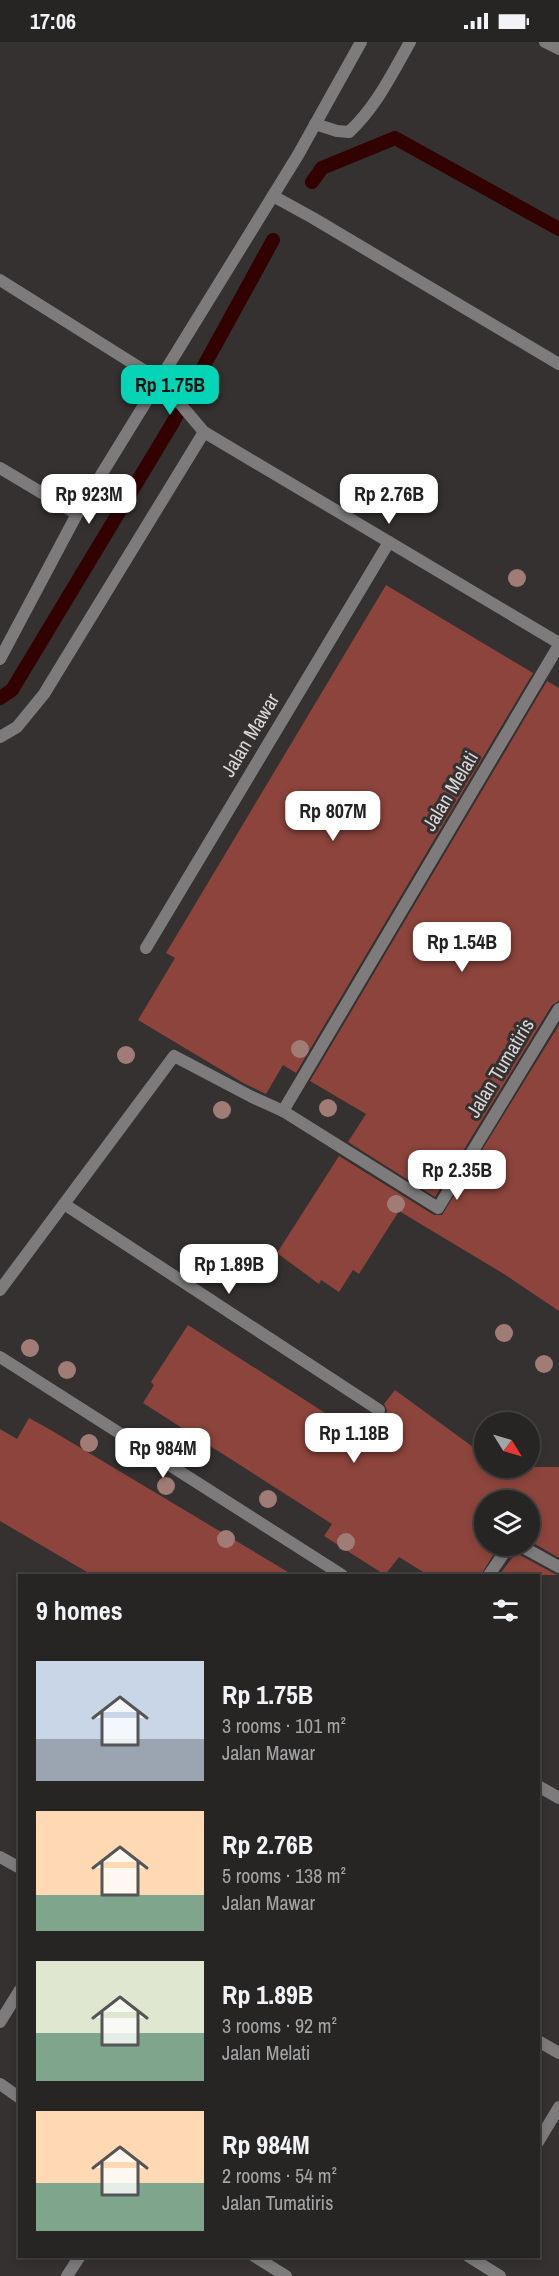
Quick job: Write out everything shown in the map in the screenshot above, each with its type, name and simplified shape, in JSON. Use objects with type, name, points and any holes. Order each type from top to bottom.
[{"type":"street","points":[[0,659],[77,514],[164,386],[361,42]]},
{"type":"street","points":[[315,124],[349,132],[377,100],[410,42]]},
{"type":"street","points":[[545,42],[559,49]]},
{"type":"street","points":[[273,196],[559,364]]},
{"type":"street","points":[[0,280],[164,386],[204,432],[559,644]]},
{"type":"street","points":[[0,737],[18,727],[40,701],[204,432]]},
{"type":"street","points":[[0,468],[77,514]]},
{"type":"street","name":"Jalan Mawar","points":[[146,948],[388,542]]},
{"type":"street","name":"Jalan Melati","points":[[283,1111],[559,644]]},
{"type":"street","name":"Jalan Tumatiris","points":[[283,1111],[438,1208],[559,1009]]},
{"type":"street","points":[[0,1290],[174,1056],[283,1111]]},
{"type":"street","points":[[64,1204],[379,1410]]},
{"type":"street","points":[[0,1357],[340,1574]]},
{"type":"street","points":[[490,1574],[502,1556]]},
{"type":"street","points":[[539,1556],[559,1567]]},
{"type":"street","points":[[540,1787],[559,1798]]},
{"type":"street","points":[[0,1857],[18,1867]]},
{"type":"street","points":[[0,2022],[18,1993]]},
{"type":"street","points":[[540,2042],[559,2053]]},
{"type":"street","points":[[0,2084],[18,2097]]},
{"type":"street","points":[[540,2139],[559,2107]]},
{"type":"street","points":[[67,2276],[79,2258]]},
{"type":"street","points":[[257,2258],[286,2276]]},
{"type":"street","points":[[473,2258],[500,2276]]},
{"type":"building","points":[[386,585],[533,673],[296,1073],[283,1065],[266,1094],[245,1084],[138,1020],[175,958],[166,953]]},
{"type":"building","points":[[547,681],[559,688],[559,1001],[552,1005],[435,1197],[348,1142],[366,1114],[310,1081]]},
{"type":"building","points":[[559,1025],[559,1311],[504,1274],[399,1211],[359,1274],[353,1270],[339,1292],[321,1280],[319,1284],[277,1253],[339,1156],[434,1215],[442,1215]]},
{"type":"building","points":[[188,1325],[361,1436],[375,1417],[386,1415],[387,1410],[384,1404],[395,1390],[474,1448],[474,1478],[540,1478],[540,1467],[559,1467],[559,1558],[540,1547],[540,1490],[474,1490],[474,1556],[492,1556],[482,1574],[426,1574],[399,1557],[383,1574],[324,1536],[332,1524],[143,1403],[154,1385],[151,1382]]},
{"type":"building","points":[[29,1418],[291,1574],[90,1574],[0,1521],[0,1429],[17,1439]]},
{"type":"building","points":[[514,1556],[522,1556],[558,1575],[500,1574]]},
{"type":"waterway","points":[[312,182],[322,168],[395,138],[559,229]]},
{"type":"waterway","points":[[0,698],[12,690],[172,424],[273,240]]}]
